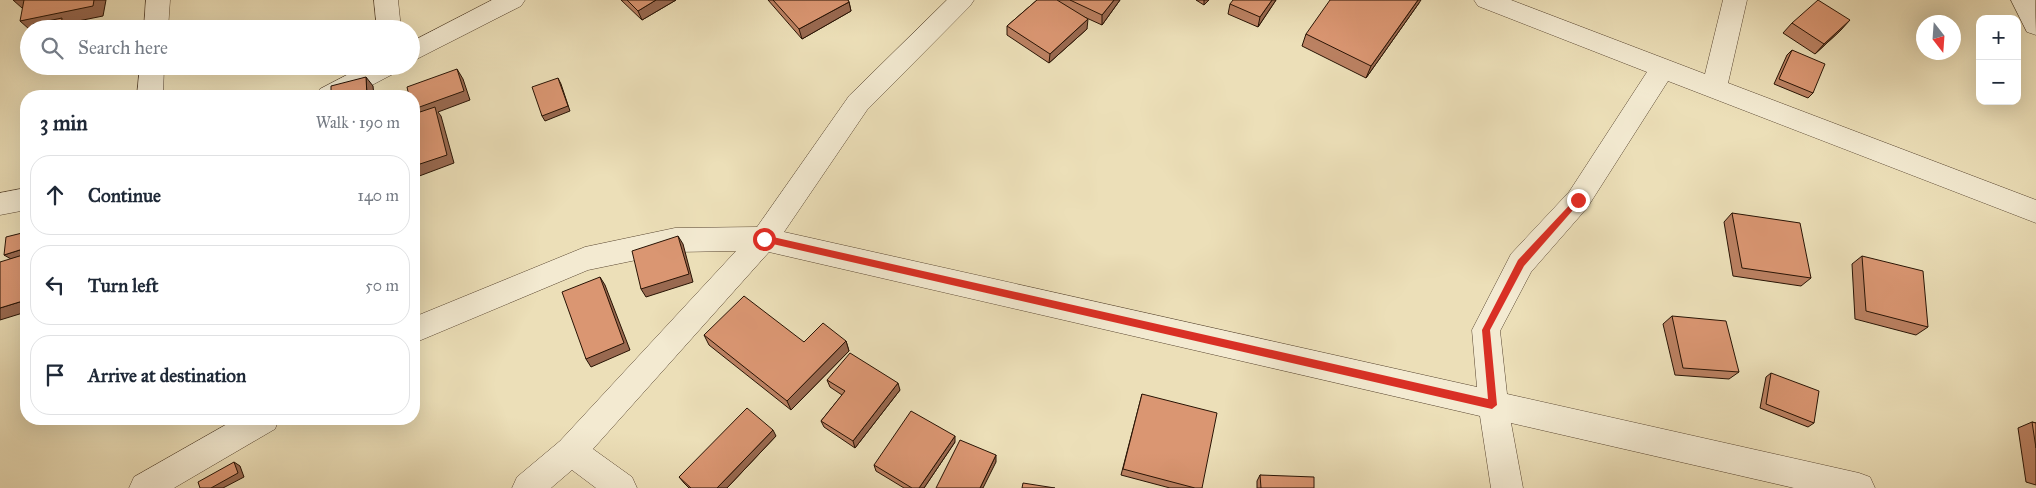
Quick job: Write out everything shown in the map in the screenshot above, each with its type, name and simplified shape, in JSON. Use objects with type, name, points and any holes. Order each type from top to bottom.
[{"type":"street","points":[[157,20],[158,0]]},
{"type":"street","points":[[386,0],[388,20]]},
{"type":"street","points":[[420,48],[513,0]]},
{"type":"street","points":[[528,488],[571,452],[764,239],[858,103],[962,0]]},
{"type":"street","points":[[1486,0],[2036,212]]},
{"type":"street","points":[[1714,88],[1735,0]]},
{"type":"street","points":[[2023,0],[2036,26]]},
{"type":"street","points":[[1507,488],[1492,405],[1486,330],[1521,263],[1578,200],[1663,68]]},
{"type":"street","points":[[150,90],[151,75]]},
{"type":"street","points":[[340,90],[368,75]]},
{"type":"street","points":[[0,204],[20,200]]},
{"type":"street","points":[[420,328],[585,259],[675,240],[764,239],[1860,488]]},
{"type":"street","points":[[145,488],[254,425]]},
{"type":"street","points":[[571,452],[621,488]]},
{"type":"building","points":[[24,0],[94,0],[93,6],[20,20]]},
{"type":"building","points":[[627,0],[656,0],[638,11]]},
{"type":"building","points":[[773,0],[848,0],[849,2],[799,29]]},
{"type":"building","points":[[1037,0],[1057,0],[1088,19],[1050,54],[1007,26]]},
{"type":"building","points":[[1070,0],[1114,0],[1102,15]]},
{"type":"building","points":[[1233,0],[1272,0],[1260,17],[1230,4]]},
{"type":"building","points":[[1330,0],[1418,0],[1371,66],[1306,34]]},
{"type":"building","points":[[1818,0],[1850,20],[1824,44],[1792,23]]},
{"type":"building","points":[[1792,50],[1825,64],[1813,93],[1779,79]]},
{"type":"building","points":[[457,69],[464,91],[420,107],[420,90],[408,90],[407,87]]},
{"type":"building","points":[[366,77],[367,90],[331,90],[331,86]]},
{"type":"building","points":[[558,78],[568,106],[542,116],[532,87]]},
{"type":"building","points":[[435,107],[447,155],[420,164],[420,112]]},
{"type":"building","points":[[1732,213],[1800,223],[1811,278],[1742,268]]},
{"type":"building","points":[[20,234],[20,250],[4,255],[6,237]]},
{"type":"building","points":[[678,236],[689,274],[641,289],[632,251]]},
{"type":"building","points":[[20,256],[20,302],[0,308],[0,262]]},
{"type":"building","points":[[1862,256],[1923,271],[1928,327],[1866,311]]},
{"type":"building","points":[[600,277],[624,343],[586,359],[562,292]]},
{"type":"building","points":[[744,296],[804,342],[823,323],[846,341],[787,401],[704,335]]},
{"type":"building","points":[[1672,316],[1726,321],[1739,372],[1683,368]]},
{"type":"building","points":[[850,353],[898,383],[853,441],[821,421],[845,391],[827,380]]},
{"type":"building","points":[[1771,373],[1819,391],[1814,423],[1766,404]]},
{"type":"building","points":[[1142,394],[1217,413],[1202,488],[1195,488],[1123,469]]},
{"type":"building","points":[[747,408],[773,430],[717,488],[691,488],[679,477]]},
{"type":"building","points":[[911,411],[955,436],[919,488],[912,488],[874,465]]},
{"type":"building","points":[[2032,422],[2036,423],[2036,448]]},
{"type":"building","points":[[960,440],[996,455],[980,488],[936,488]]},
{"type":"building","points":[[234,462],[238,473],[211,488],[200,488],[198,482]]},
{"type":"building","points":[[1260,475],[1314,477],[1314,488],[1261,488]]},
{"type":"building","points":[[1023,483],[1055,488],[1022,488]]},
{"type":"route","points":[[764,239],[1492,405],[1486,330],[1521,263],[1578,200]]}]
